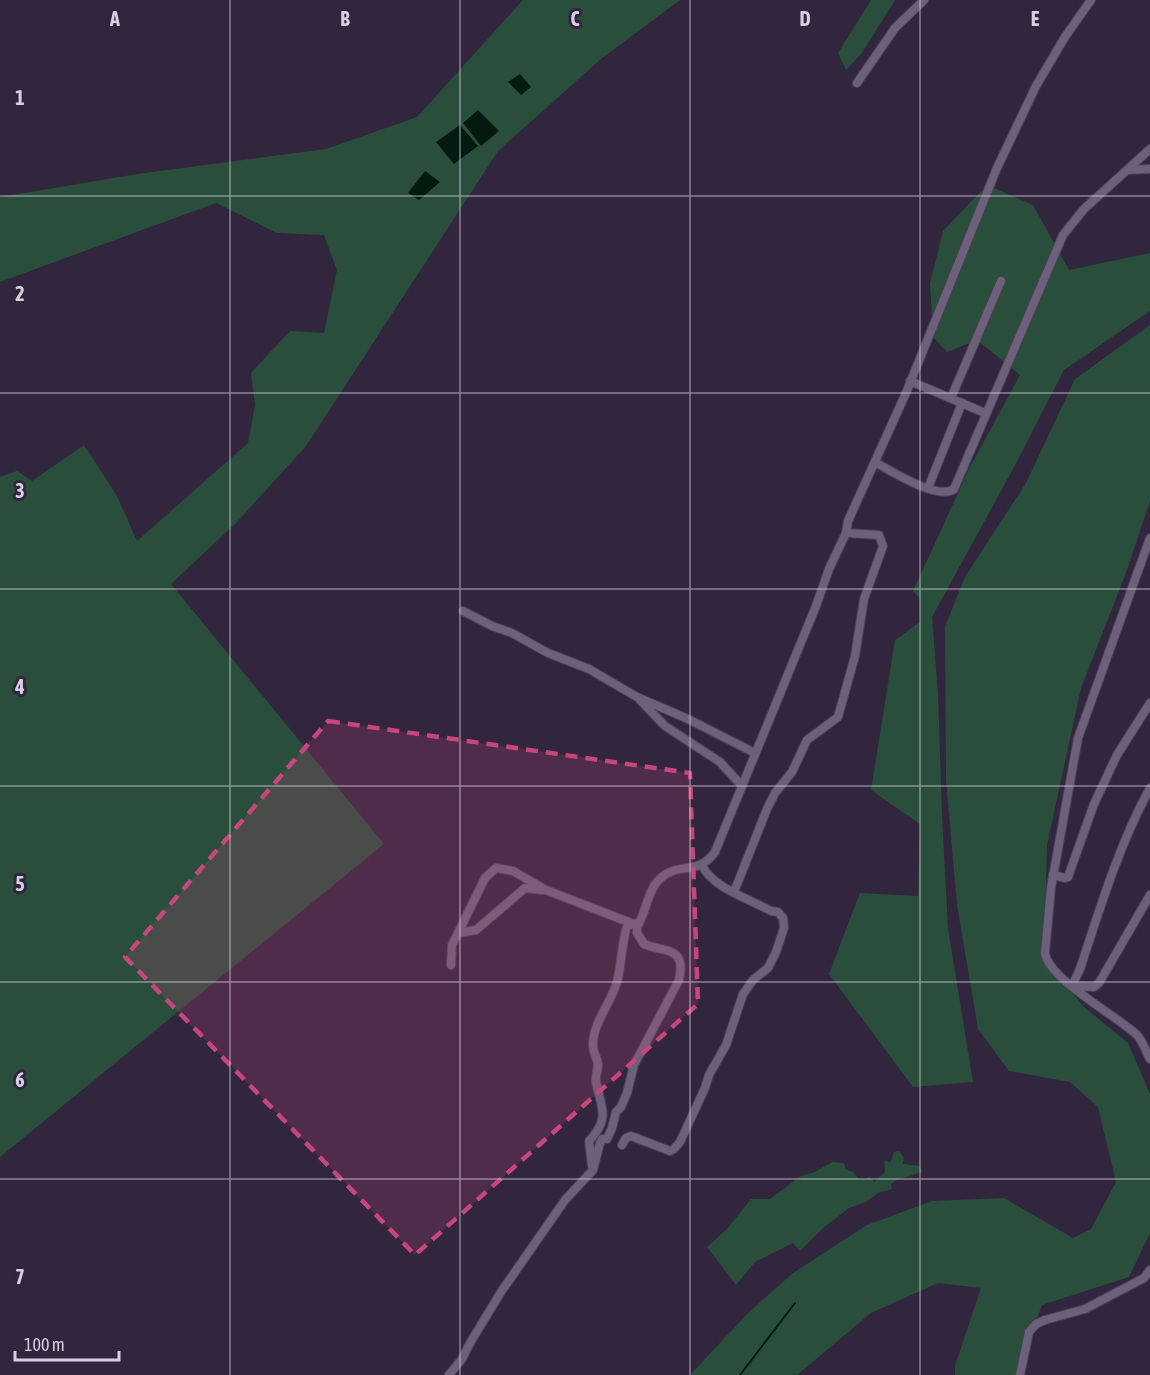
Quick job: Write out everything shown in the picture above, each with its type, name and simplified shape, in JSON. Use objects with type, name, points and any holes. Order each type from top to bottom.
[{"type":"street","points":[[857,83],[895,28],[924,0]]},
{"type":"street","points":[[593,1170],[590,1141],[596,1134],[604,1109],[595,1075],[598,1067],[593,1047],[595,1036],[617,983],[623,954],[624,930],[635,923],[660,878],[672,872],[702,865],[715,852],[846,533],[848,521],[910,381],[997,168],[1027,103],[1060,46],[1091,0]]},
{"type":"street","points":[[875,462],[928,488],[946,493],[954,489],[985,412],[1063,235],[1084,209],[1150,149]]},
{"type":"street","points":[[1128,171],[1150,169]]},
{"type":"street","points":[[951,398],[1001,281]]},
{"type":"street","points":[[910,381],[985,412]]},
{"type":"street","points":[[928,488],[962,403]]},
{"type":"street","points":[[734,892],[763,817],[775,793],[792,772],[807,740],[838,717],[842,705],[858,641],[864,599],[883,546],[879,535],[846,533]]},
{"type":"street","points":[[1150,538],[1078,738],[1053,875],[1046,957],[1066,984],[1094,987],[1099,983],[1150,894]]},
{"type":"street","points":[[463,611],[589,669],[637,697],[688,719],[755,753]]},
{"type":"street","points":[[637,697],[665,726],[720,762],[742,786]]},
{"type":"street","points":[[1053,875],[1068,877],[1094,804],[1112,765],[1150,703]]},
{"type":"street","points":[[1072,986],[1118,858],[1137,812],[1150,788]]},
{"type":"street","points":[[622,1145],[626,1138],[631,1136],[670,1151],[678,1145],[690,1124],[709,1075],[726,1045],[743,994],[753,980],[768,968],[784,928],[783,918],[777,912],[722,887],[711,879],[702,865]]},
{"type":"street","points":[[451,965],[452,945],[485,878],[493,870],[501,868],[546,890],[635,923]]},
{"type":"street","points":[[458,933],[476,930],[506,907],[525,888],[546,890]]},
{"type":"street","points":[[449,1375],[462,1359],[501,1292],[565,1200],[593,1170],[600,1143],[610,1134],[616,1112],[621,1107],[627,1093],[634,1065],[679,980],[680,962],[672,952],[642,942],[635,923]]},
{"type":"street","points":[[1072,986],[1139,1036],[1150,1059]]},
{"type":"street","points":[[1020,1375],[1029,1332],[1036,1324],[1085,1309],[1144,1278],[1150,1269]]},
{"type":"highlighted area","points":[[328,721],[690,773],[698,1004],[415,1255],[125,957]]},
{"type":"shaded area","points":[[523,0],[680,0],[601,59],[498,151],[306,446],[236,523],[171,584],[384,844],[0,1157],[0,477],[17,471],[32,481],[84,445],[117,496],[137,541],[248,443],[255,405],[251,373],[290,331],[324,333],[337,270],[324,235],[277,233],[216,203],[0,282],[0,197],[137,174],[326,149],[417,117]]},
{"type":"shaded area","points":[[871,0],[895,0],[862,53],[846,70],[838,53]]},
{"type":"shaded area","points":[[520,74],[531,87],[521,95],[508,82]]},
{"type":"shaded area","points":[[478,110],[499,131],[481,146],[463,123]]},
{"type":"shaded area","points":[[460,125],[478,146],[454,164],[436,142]]},
{"type":"shaded area","points":[[425,171],[440,182],[419,200],[408,193]]},
{"type":"shaded area","points":[[987,185],[1033,205],[1069,270],[1150,253],[1150,311],[1064,370],[932,617],[938,694],[948,929],[973,1082],[913,1087],[829,974],[860,893],[918,896],[920,824],[871,790],[895,640],[920,622],[920,599],[913,591],[970,467],[1020,375],[977,340],[947,352],[933,337],[930,283],[943,231]]},
{"type":"shaded area","points":[[1150,325],[1150,501],[1126,573],[1081,688],[1047,845],[1044,958],[1084,1007],[1128,1043],[1150,1094],[1150,1233],[1129,1277],[1042,1305],[1015,1375],[955,1375],[955,1366],[981,1288],[938,1283],[871,1313],[797,1375],[690,1375],[748,1313],[793,1273],[867,1225],[932,1201],[1004,1198],[1073,1238],[1091,1229],[1116,1182],[1098,1107],[1070,1082],[1009,1071],[978,1029],[957,905],[946,780],[945,627],[965,577],[1026,483],[1075,379]]},
{"type":"shaded area","points":[[899,1151],[904,1158],[903,1164],[920,1166],[922,1172],[897,1180],[891,1184],[892,1189],[878,1193],[866,1202],[849,1208],[823,1228],[800,1251],[793,1243],[755,1262],[736,1285],[707,1247],[727,1229],[751,1199],[770,1199],[801,1176],[815,1172],[832,1162],[844,1163],[845,1169],[853,1172],[860,1180],[870,1177],[874,1182],[885,1172],[884,1162],[886,1160],[889,1163],[894,1152]]},
{"type":"waterway","points":[[740,1375],[795,1303]]}]
